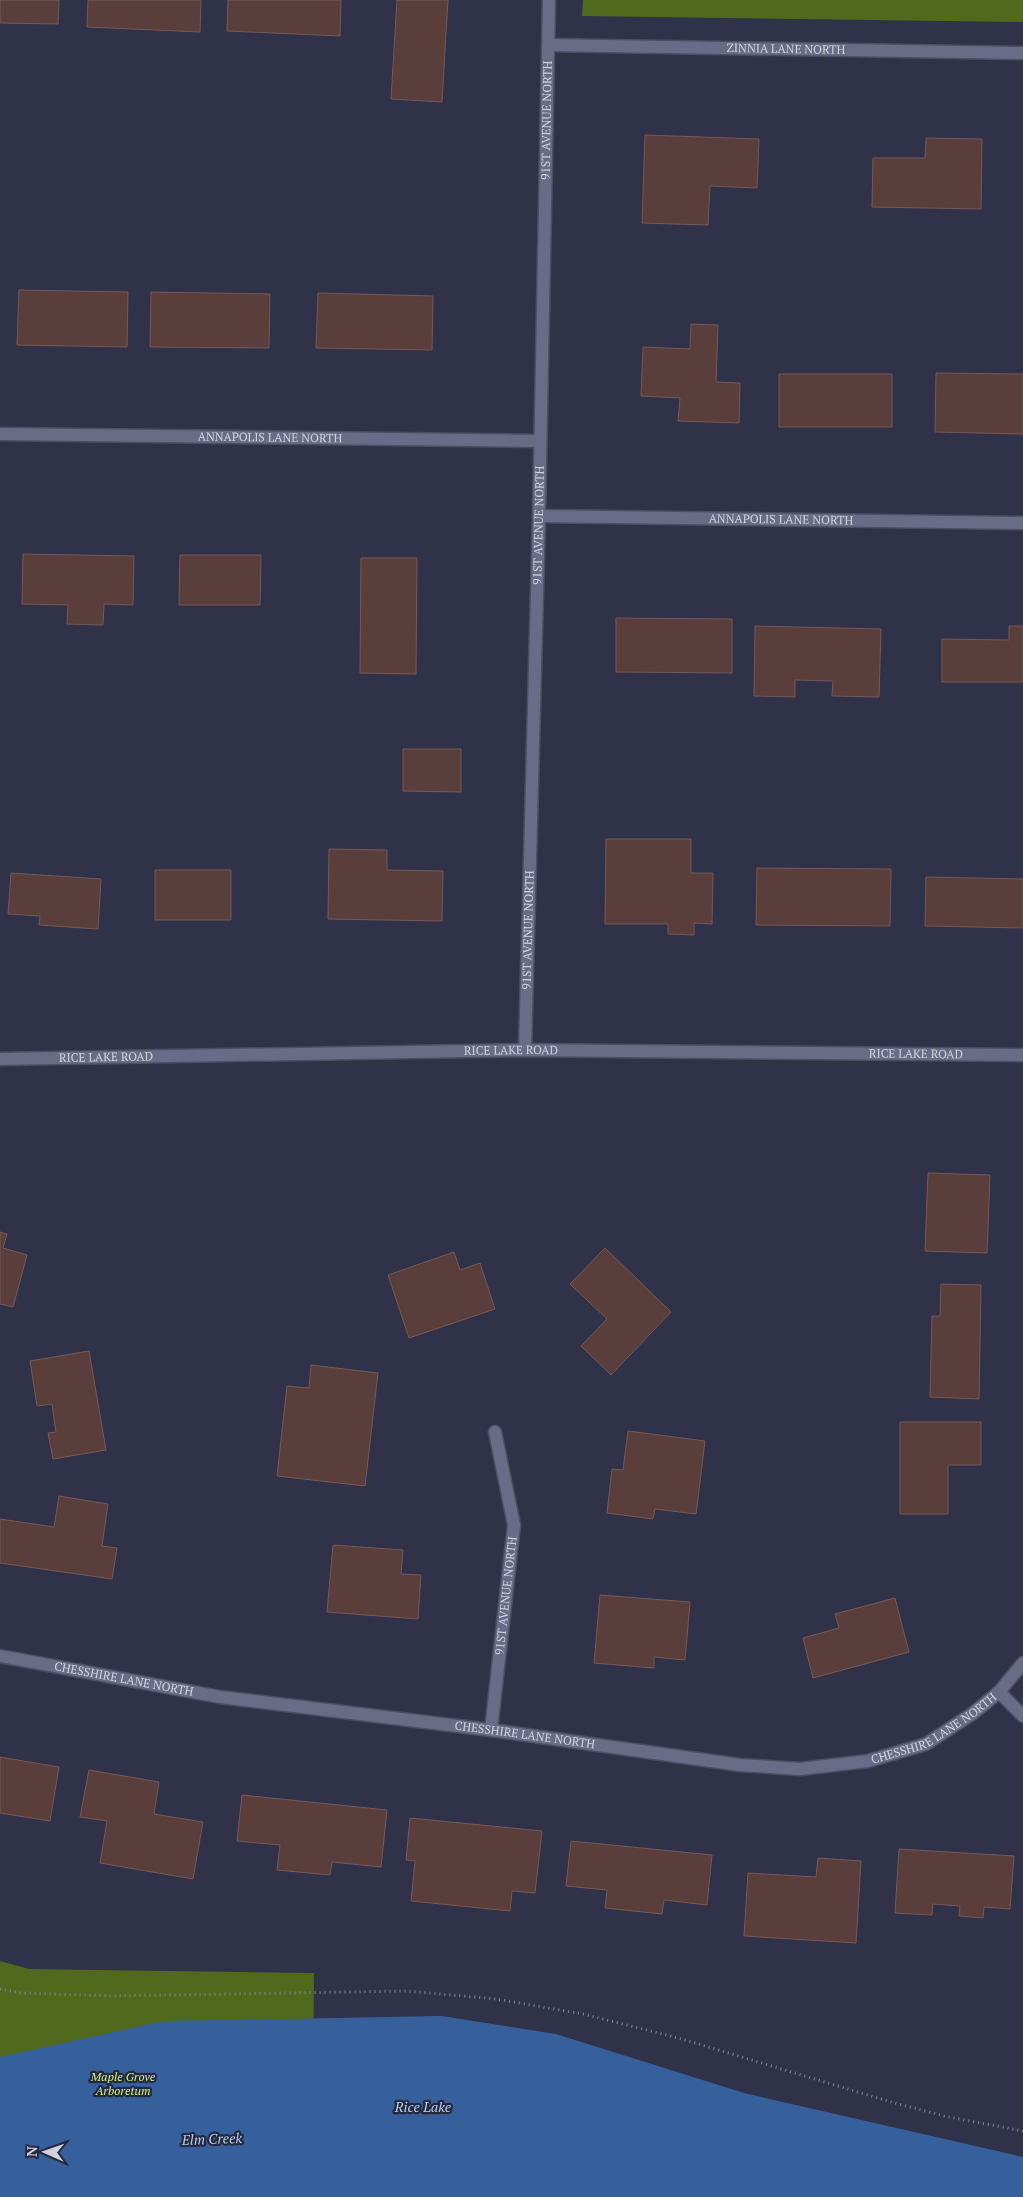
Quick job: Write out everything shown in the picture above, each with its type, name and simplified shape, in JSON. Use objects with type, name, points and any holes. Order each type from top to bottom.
[{"type":"street","name":"91ST AVENUE NORTH","points":[[525,1050],[539,516],[549,0]]},
{"type":"street","name":"ZINNIA LANE NORTH","points":[[548,45],[1023,52]]},
{"type":"street","name":"ANNAPOLIS LANE NORTH","points":[[0,434],[539,441]]},
{"type":"street","name":"ANNAPOLIS LANE NORTH","points":[[539,516],[1023,523]]},
{"type":"street","name":"RICE LAKE ROAD","points":[[0,1059],[525,1050],[1023,1055]]},
{"type":"street","name":"91ST AVENUE NORTH","points":[[491,1730],[514,1525],[495,1432]]},
{"type":"street","name":"CHESSHIRE LANE NORTH","points":[[0,1656],[220,1697],[491,1730],[740,1765],[800,1769],[868,1761],[926,1744],[972,1714],[1000,1692],[1023,1716]]},
{"type":"street","points":[[1000,1692],[1023,1663]]},
{"type":"path","points":[[0,1989],[21,1993],[112,1996],[406,1991],[496,1999],[583,2014],[682,2039],[891,2102],[944,2116],[1023,2131]]},
{"type":"green space","points":[[583,0],[1023,0],[1023,22],[582,16]]},
{"type":"green space","name":"Maple Grove Arboretum","points":[[0,1961],[29,1969],[314,1973],[312,2197],[0,2197]]},
{"type":"water","name":"Rice Lake","points":[[442,2016],[556,2034],[744,2093],[1023,2157],[1023,2197],[0,2197],[0,2057],[164,2021]]},
{"type":"building","points":[[0,0],[59,0],[58,24],[0,23]]},
{"type":"building","points":[[88,0],[201,0],[200,32],[87,27]]},
{"type":"building","points":[[228,0],[341,0],[340,36],[227,31]]},
{"type":"building","points":[[397,0],[448,0],[442,102],[391,99]]},
{"type":"building","points":[[645,135],[759,139],[757,188],[710,186],[708,225],[642,223]]},
{"type":"building","points":[[926,138],[982,139],[981,209],[872,207],[873,158],[925,158]]},
{"type":"building","points":[[19,290],[128,292],[127,347],[17,345]]},
{"type":"building","points":[[151,292],[270,294],[269,348],[150,347]]},
{"type":"building","points":[[318,293],[433,296],[432,350],[316,348]]},
{"type":"building","points":[[691,324],[718,325],[716,382],[740,383],[739,423],[678,421],[680,398],[641,396],[643,347],[690,349]]},
{"type":"building","points":[[936,373],[1023,374],[1023,434],[935,432]]},
{"type":"building","points":[[779,374],[892,374],[892,427],[779,427]]},
{"type":"building","points":[[23,554],[134,556],[133,605],[104,604],[103,625],[67,624],[68,605],[22,604]]},
{"type":"building","points":[[180,555],[261,555],[260,605],[179,605]]},
{"type":"building","points":[[361,558],[417,558],[416,674],[360,673]]},
{"type":"building","points":[[616,618],[732,619],[732,673],[616,672]]},
{"type":"building","points":[[755,626],[881,629],[879,697],[832,696],[833,681],[795,680],[795,697],[754,696]]},
{"type":"building","points":[[1009,626],[1023,626],[1023,682],[942,682],[942,639],[1009,640]]},
{"type":"building","points":[[403,749],[461,749],[461,792],[403,791]]},
{"type":"building","points":[[606,839],[691,839],[691,873],[713,873],[712,924],[694,923],[694,935],[668,934],[668,924],[605,924]]},
{"type":"building","points":[[329,849],[387,850],[387,870],[443,871],[442,921],[328,919]]},
{"type":"building","points":[[757,868],[891,869],[890,926],[756,925]]},
{"type":"building","points":[[155,870],[231,870],[231,920],[155,920]]},
{"type":"building","points":[[11,873],[101,879],[98,929],[39,925],[40,916],[8,914]]},
{"type":"building","points":[[926,877],[1023,879],[1023,928],[925,926]]},
{"type":"building","points":[[928,1173],[990,1175],[987,1253],[925,1251]]},
{"type":"building","points":[[0,1232],[7,1234],[3,1248],[27,1255],[13,1307],[0,1304]]},
{"type":"building","points":[[605,1248],[671,1312],[611,1375],[581,1346],[607,1319],[570,1284]]},
{"type":"building","points":[[454,1252],[460,1270],[480,1263],[495,1309],[409,1338],[388,1275]]},
{"type":"building","points":[[941,1284],[981,1285],[979,1399],[930,1397],[932,1316],[940,1316]]},
{"type":"building","points":[[89,1351],[106,1450],[53,1459],[48,1433],[56,1432],[52,1404],[37,1406],[30,1361]]},
{"type":"building","points":[[311,1365],[378,1373],[365,1486],[277,1476],[287,1386],[309,1388]]},
{"type":"building","points":[[900,1422],[981,1422],[981,1465],[948,1465],[948,1514],[900,1514]]},
{"type":"building","points":[[628,1431],[705,1441],[696,1514],[655,1509],[653,1519],[607,1513],[612,1469],[623,1470]]},
{"type":"building","points":[[59,1496],[108,1504],[102,1546],[117,1548],[112,1579],[0,1563],[0,1519],[54,1527]]},
{"type":"building","points":[[333,1545],[403,1550],[401,1574],[421,1575],[418,1619],[327,1612]]},
{"type":"building","points":[[600,1595],[690,1602],[685,1660],[654,1657],[654,1668],[594,1663]]},
{"type":"building","points":[[895,1598],[909,1652],[813,1678],[803,1638],[839,1628],[835,1614]]},
{"type":"building","points":[[0,1757],[59,1767],[50,1821],[0,1813]]},
{"type":"building","points":[[89,1770],[159,1782],[154,1814],[203,1822],[193,1879],[100,1863],[107,1821],[80,1817]]},
{"type":"building","points":[[242,1795],[387,1810],[381,1867],[332,1862],[330,1875],[277,1870],[280,1845],[237,1841]]},
{"type":"building","points":[[410,1818],[542,1831],[535,1893],[512,1891],[510,1911],[411,1901],[415,1861],[406,1860]]},
{"type":"building","points":[[571,1841],[712,1855],[707,1905],[664,1900],[662,1914],[605,1908],[607,1890],[566,1886]]},
{"type":"building","points":[[899,1849],[1014,1856],[1010,1909],[984,1907],[983,1918],[959,1916],[960,1906],[933,1904],[932,1915],[895,1913]]},
{"type":"building","points":[[818,1858],[861,1861],[856,1943],[744,1936],[748,1873],[816,1877]]},
{"type":"water label","name":"Elm Creek","points":[[212,2139]]}]
